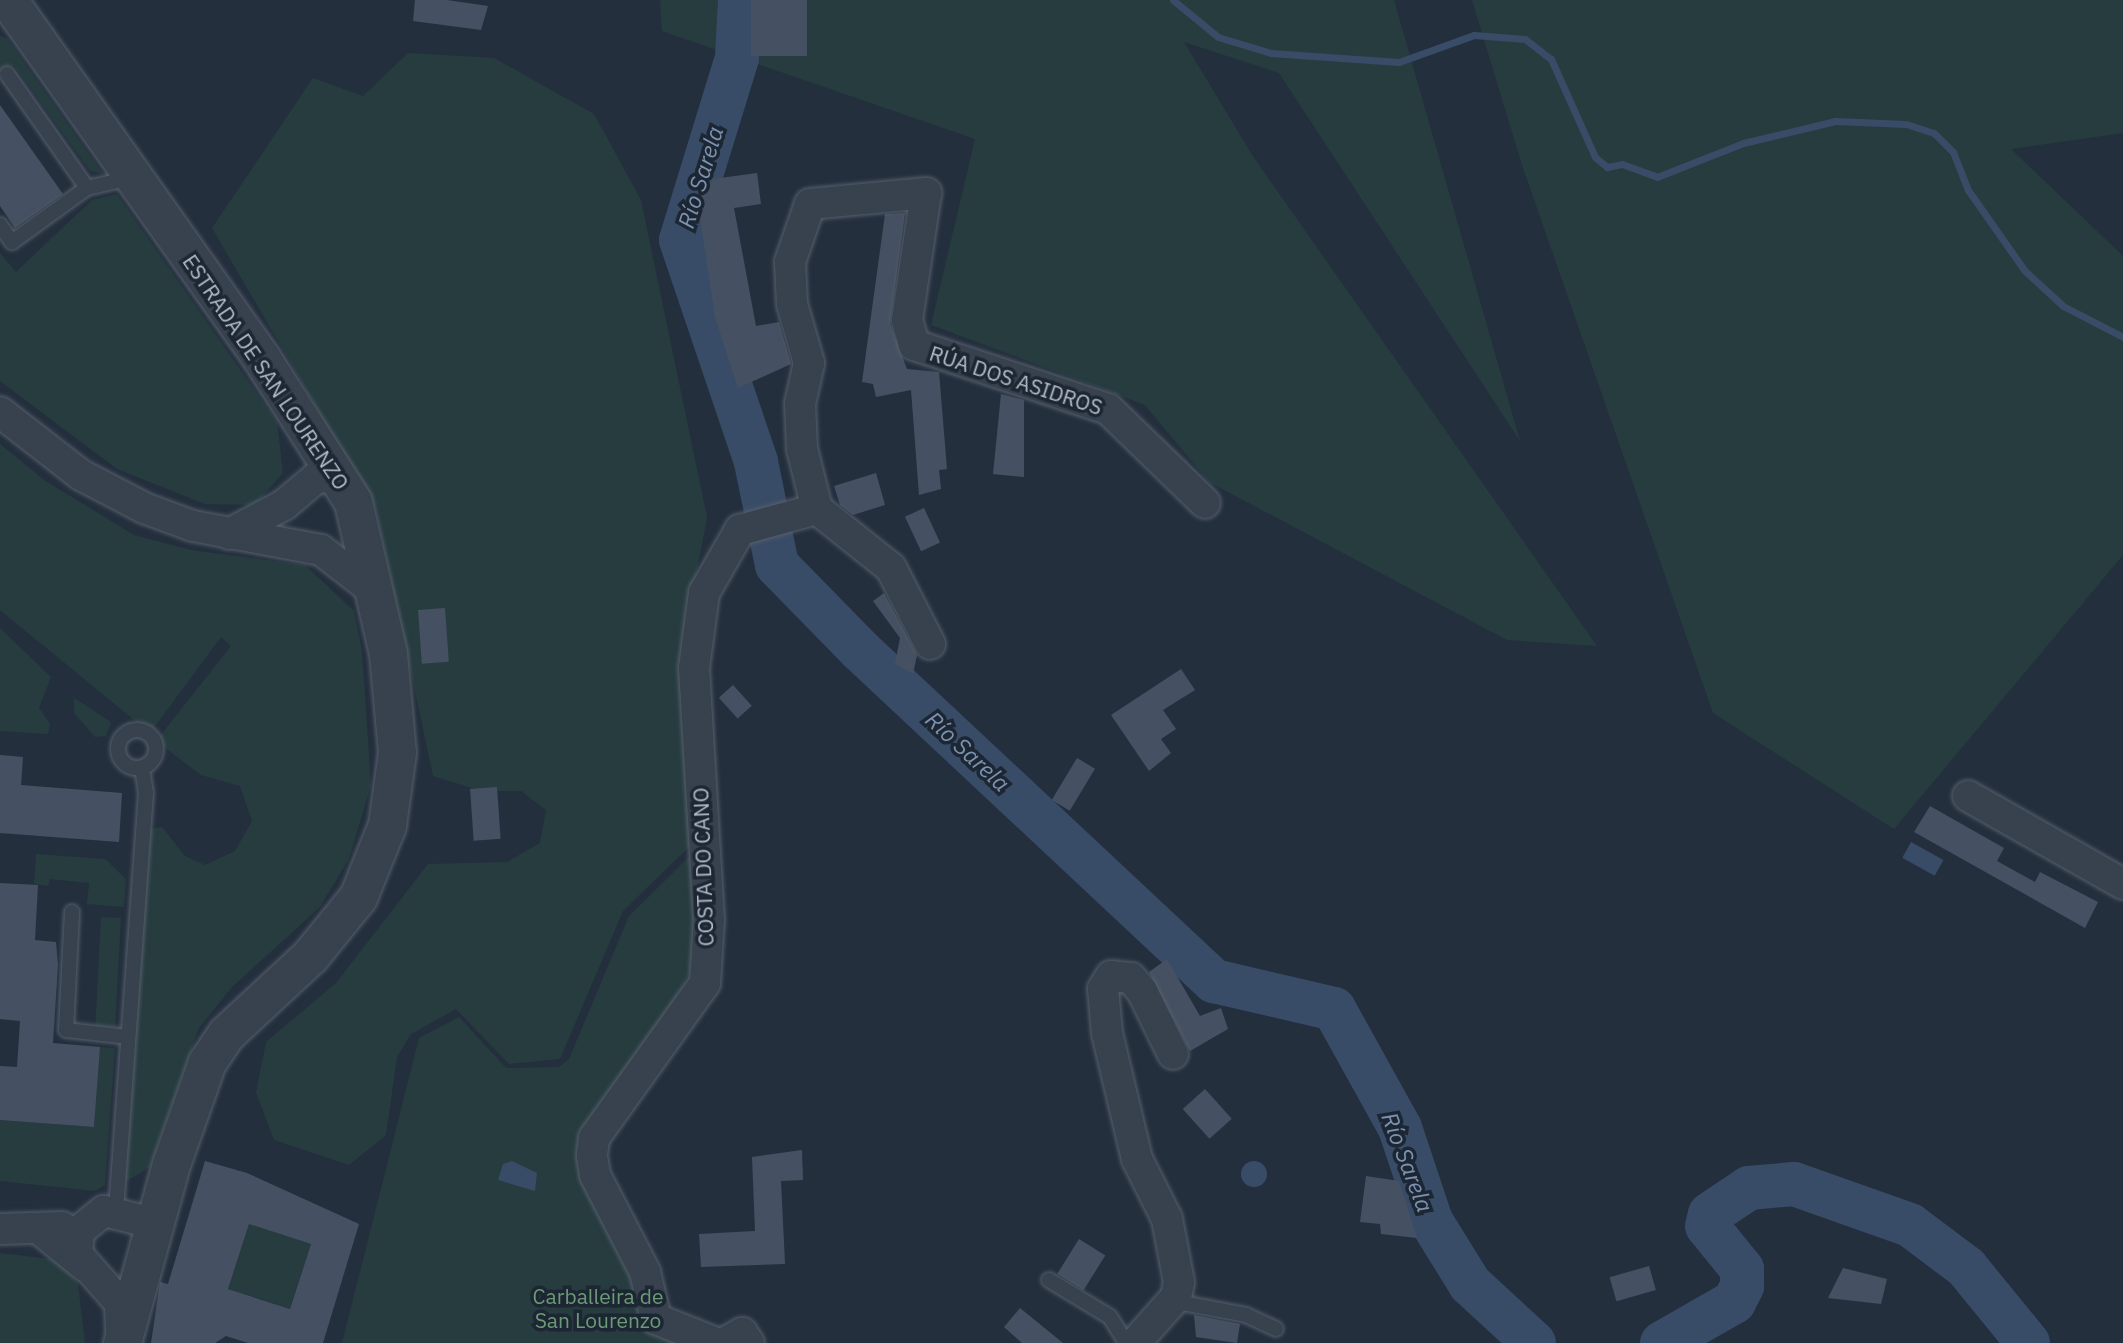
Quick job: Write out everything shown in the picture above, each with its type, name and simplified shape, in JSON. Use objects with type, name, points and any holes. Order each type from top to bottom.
[{"type":"street","name":"ESTRADA DE SAN LOURENZO","points":[[6,4],[132,177],[339,475],[359,520],[374,591],[397,752],[375,861],[337,927],[226,1034],[207,1062],[153,1223],[122,1338]]},
{"type":"street","name":"RÚA DOS ASIDROS","points":[[812,510],[802,449],[800,404],[809,363],[792,304],[790,262],[810,204],[926,193],[907,320],[914,345],[1108,409],[1206,503]]},
{"type":"street","points":[[0,412],[81,475],[144,508],[229,534],[311,548],[344,545],[359,520]]},
{"type":"street","points":[[229,534],[284,505],[316,478],[339,475]]},
{"type":"street","points":[[284,505],[291,535],[374,591]]},
{"type":"street","points":[[812,510],[891,568],[930,644]]},
{"type":"street","name":"COSTA DO CANO","points":[[716,1343],[656,1319],[645,1272],[595,1175],[592,1155],[594,1138],[705,983],[709,920],[697,627],[704,593],[748,526],[812,510]]},
{"type":"street","points":[[1968,796],[2123,884]]},
{"type":"street","points":[[1135,1343],[1172,1301],[1179,1282],[1167,1219],[1137,1159],[1107,1033],[1102,989],[1111,976],[1131,978],[1142,991],[1173,1054]]},
{"type":"street","points":[[0,1228],[43,1232],[116,1211],[153,1223]]},
{"type":"street","points":[[85,1222],[76,1242],[82,1264],[104,1276],[137,1279]]},
{"type":"street","points":[[43,1232],[82,1264],[120,1303],[122,1338]]},
{"type":"street","points":[[723,1343],[743,1333],[749,1343]]},
{"type":"lane","points":[[7,74],[88,188]]},
{"type":"lane","points":[[0,225],[12,242],[88,188],[132,177]]},
{"type":"lane","points":[[116,1211],[146,793],[142,767]]},
{"type":"lane","points":[[72,912],[66,1030],[128,1037]]},
{"type":"lane","points":[[1049,1280],[1110,1317],[1126,1343]]},
{"type":"lane","points":[[1172,1301],[1246,1315],[1276,1329]]},
{"type":"green space","points":[[660,0],[1394,0],[1520,441],[1279,73],[1184,42],[1254,158],[1597,646],[1507,640],[1209,482],[1145,405],[931,325],[975,139],[662,31]]},
{"type":"green space","points":[[1472,0],[2123,0],[2123,133],[2011,149],[2123,256],[2123,555],[1894,829],[1713,713],[1522,165]]},
{"type":"green space","points":[[0,36],[7,38],[103,174],[90,171],[14,65],[0,75]]},
{"type":"green space","points":[[408,53],[494,58],[594,114],[641,200],[707,517],[685,636],[692,844],[623,911],[560,1059],[509,1064],[456,1009],[411,1034],[397,1057],[386,1135],[349,1165],[274,1140],[256,1092],[266,1042],[336,983],[428,864],[507,862],[540,843],[546,810],[521,791],[481,791],[433,776],[376,509],[212,228],[313,78],[363,96]]},
{"type":"green space","points":[[117,194],[277,422],[283,473],[255,505],[205,504],[117,469],[0,381],[0,253],[16,272],[92,200]]},
{"type":"green space","points":[[0,444],[44,480],[134,535],[191,550],[305,565],[354,611],[362,650],[371,785],[349,859],[320,907],[232,987],[199,1028],[150,1167],[125,1182],[150,829],[162,827],[185,856],[205,865],[235,851],[252,821],[240,786],[201,775],[156,741],[231,646],[221,637],[150,733],[0,610]]},
{"type":"green space","points":[[0,628],[51,677],[39,708],[50,724],[48,734],[0,731]]},
{"type":"green space","points":[[74,698],[111,722],[106,736],[95,737],[74,713]]},
{"type":"green space","points":[[36,854],[105,859],[126,879],[124,907],[87,904],[89,883],[50,879],[48,886],[34,884]]},
{"type":"green space","name":"Carballeira de San Lourenzo","points":[[692,854],[695,961],[664,1024],[581,1134],[660,1329],[674,1343],[342,1343],[419,1038],[459,1017],[506,1068],[559,1067],[569,1059],[629,916]]},
{"type":"green space","points":[[101,917],[121,918],[115,1027],[95,1026]]},
{"type":"green space","points":[[100,1047],[115,1048],[105,1185],[95,1191],[0,1181],[0,1120],[94,1127]]},
{"type":"green space","points":[[249,1224],[311,1244],[290,1309],[228,1289]]},
{"type":"green space","points":[[0,1253],[60,1260],[78,1284],[85,1343],[0,1343]]},
{"type":"water","points":[[1911,842],[1943,860],[1935,876],[1902,858]]},
{"type":"water","points":[[512,1161],[537,1173],[535,1191],[498,1180],[503,1164]]},
{"type":"water","points":[[1254,1161],[1263,1165],[1267,1174],[1263,1183],[1254,1187],[1245,1183],[1241,1174],[1245,1165]]},
{"type":"building","points":[[415,0],[447,0],[488,6],[481,30],[413,21]]},
{"type":"building","points":[[751,0],[807,0],[807,56],[751,56]]},
{"type":"building","points":[[0,105],[63,194],[15,228],[0,206]]},
{"type":"building","points":[[757,173],[761,204],[734,208],[756,326],[779,322],[791,364],[738,388],[715,317],[698,203],[713,179]]},
{"type":"building","points":[[905,213],[890,324],[907,369],[939,372],[947,469],[939,470],[941,489],[919,495],[911,390],[876,397],[873,384],[862,382],[885,214]]},
{"type":"building","points":[[1001,394],[1024,400],[1024,477],[993,474]]},
{"type":"building","points":[[876,473],[885,505],[853,515],[840,505],[834,486]]},
{"type":"building","points":[[924,508],[940,542],[921,551],[905,517]]},
{"type":"building","points":[[884,593],[917,655],[913,674],[895,664],[900,638],[873,601]]},
{"type":"building","points":[[445,608],[449,662],[422,664],[418,610]]},
{"type":"building","points":[[1181,669],[1195,690],[1163,710],[1176,729],[1161,739],[1171,753],[1149,771],[1111,715]]},
{"type":"building","points":[[733,685],[752,706],[738,719],[719,698]]},
{"type":"building","points":[[0,755],[23,757],[21,785],[122,793],[119,842],[0,833]]},
{"type":"building","points":[[1077,758],[1095,769],[1070,811],[1052,800]]},
{"type":"building","points":[[497,787],[501,839],[474,841],[470,789]]},
{"type":"building","points":[[1930,806],[2004,848],[1997,861],[2035,882],[2040,872],[2098,902],[2085,928],[1914,832]]},
{"type":"building","points":[[0,883],[38,885],[35,940],[56,942],[58,965],[53,1043],[100,1047],[94,1127],[0,1120],[0,1066],[17,1067],[20,1021],[0,1019]]},
{"type":"building","points":[[1167,959],[1200,1016],[1221,1008],[1228,1029],[1190,1051],[1149,972]]},
{"type":"building","points":[[1205,1089],[1232,1119],[1209,1139],[1183,1109]]},
{"type":"building","points":[[802,1150],[803,1180],[781,1181],[785,1264],[701,1267],[699,1234],[755,1231],[752,1157]]},
{"type":"building","points":[[205,1161],[247,1173],[359,1224],[323,1343],[248,1343],[226,1336],[215,1343],[151,1343],[160,1282],[168,1284]],"holes":[[[249,1224],[311,1244],[290,1309],[228,1289]]]},
{"type":"building","points":[[1366,1176],[1399,1181],[1417,1238],[1381,1234],[1380,1224],[1360,1222]]},
{"type":"building","points":[[1079,1239],[1105,1255],[1084,1290],[1057,1274]]},
{"type":"building","points":[[1649,1266],[1656,1290],[1616,1301],[1610,1277]]},
{"type":"building","points":[[1843,1268],[1887,1279],[1881,1304],[1828,1298]]},
{"type":"building","points":[[1020,1308],[1063,1343],[1022,1343],[1004,1327]]},
{"type":"building","points":[[1194,1315],[1240,1324],[1237,1343],[1196,1337]]},
{"type":"waterway","name":"Río Sarela","points":[[740,0],[737,58],[681,240],[756,462],[777,565],[860,650],[1214,981],[1334,1009],[1400,1128],[1431,1221],[1470,1284],[1534,1343]]},
{"type":"waterway","points":[[1173,0],[1218,37],[1271,53],[1399,62],[1474,35],[1525,39],[1551,59],[1595,157],[1607,167],[1622,164],[1657,177],[1743,143],[1835,121],[1906,124],[1934,133],[1953,152],[1968,190],[2025,271],[2063,306],[2123,337]]},
{"type":"waterway","name":"Río Sarela","points":[[1662,1343],[1734,1302],[1742,1286],[1742,1269],[1707,1226],[1710,1214],[1749,1188],[1794,1184],[1910,1225],[1966,1267],[2028,1343]]}]
